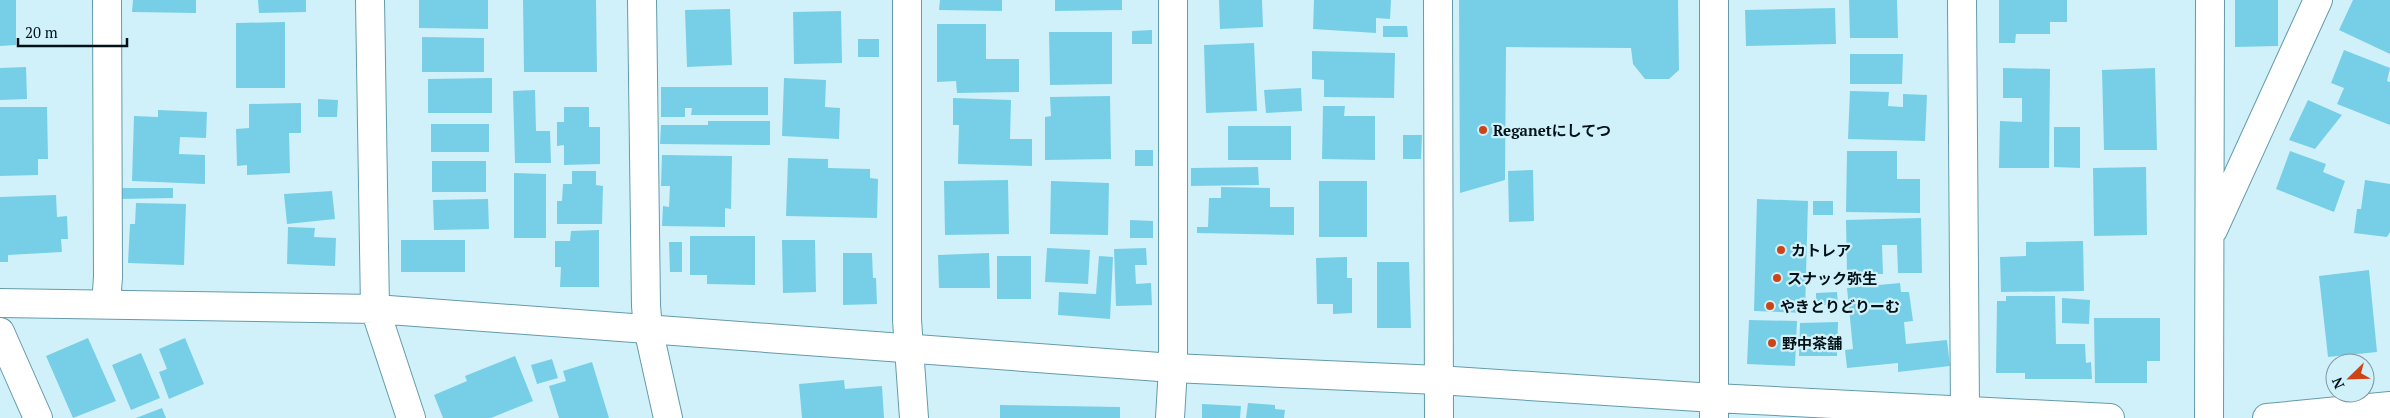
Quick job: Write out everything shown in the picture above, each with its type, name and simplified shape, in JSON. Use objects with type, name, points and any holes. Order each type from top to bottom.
[{"type":"street","points":[[106,304],[108,277],[107,0]]},
{"type":"street","points":[[370,0],[375,309],[411,418]]},
{"type":"street","points":[[642,0],[646,306],[648,328],[668,418]]},
{"type":"street","points":[[906,0],[907,320],[914,418]]},
{"type":"street","points":[[1170,418],[1173,368],[1173,0]]},
{"type":"street","points":[[1438,0],[1439,418]]},
{"type":"street","points":[[1714,0],[1714,408]]},
{"type":"street","points":[[1962,0],[1965,410]]},
{"type":"street","points":[[2208,418],[2210,0]]},
{"type":"street","points":[[2209,238],[2318,0]]},
{"type":"street","points":[[0,303],[375,309],[1173,368],[1438,380],[1714,408],[1965,410],[2110,418]]},
{"type":"street","points":[[0,332],[38,418]]},
{"type":"street","points":[[2267,418],[2390,406]]},
{"type":"building","points":[[0,0],[16,0],[16,45],[0,46]]},
{"type":"building","points":[[133,0],[196,0],[196,13],[132,12]]},
{"type":"building","points":[[258,0],[306,0],[306,12],[259,13]]},
{"type":"building","points":[[419,0],[488,0],[488,29],[419,28]]},
{"type":"building","points":[[523,0],[596,0],[597,72],[524,72]]},
{"type":"building","points":[[940,0],[1002,0],[1002,11],[939,10]]},
{"type":"building","points":[[1055,0],[1122,0],[1122,10],[1055,11]]},
{"type":"building","points":[[1219,0],[1262,0],[1263,27],[1220,29]]},
{"type":"building","points":[[1314,0],[1391,0],[1390,19],[1376,18],[1376,33],[1313,29]]},
{"type":"building","name":"Reganetにしてつ","points":[[1459,0],[1678,0],[1679,70],[1669,79],[1645,79],[1633,64],[1631,48],[1506,47],[1505,180],[1460,193]]},
{"type":"building","points":[[1849,0],[1897,0],[1898,38],[1850,38]]},
{"type":"building","points":[[1999,0],[2067,0],[2067,22],[2050,22],[2050,34],[2016,34],[2015,43],[1999,43]]},
{"type":"building","points":[[2235,0],[2278,0],[2278,46],[2235,47]]},
{"type":"building","points":[[2353,0],[2390,0],[2390,54],[2339,30]]},
{"type":"building","points":[[1835,8],[1836,44],[1746,46],[1745,10]]},
{"type":"building","points":[[730,9],[732,65],[687,67],[685,10]]},
{"type":"building","points":[[841,11],[842,63],[794,64],[793,12]]},
{"type":"building","points":[[285,22],[285,88],[236,88],[236,23]]},
{"type":"building","points":[[937,24],[986,24],[986,59],[1019,59],[1019,92],[957,93],[956,81],[937,82]]},
{"type":"building","points":[[1383,26],[1407,26],[1408,37],[1383,37]]},
{"type":"building","points":[[1152,30],[1152,44],[1132,44],[1132,31]]},
{"type":"building","points":[[1049,32],[1112,32],[1112,84],[1050,85]]},
{"type":"building","points":[[422,37],[484,38],[484,72],[422,72]]},
{"type":"building","points":[[858,39],[879,39],[879,57],[858,57]]},
{"type":"building","points":[[1254,43],[1257,111],[1206,113],[1204,45]]},
{"type":"building","points":[[2344,50],[2390,68],[2387,81],[2390,82],[2390,125],[2337,104],[2344,88],[2331,83]]},
{"type":"building","points":[[1312,51],[1395,53],[1394,98],[1324,97],[1324,80],[1312,79]]},
{"type":"building","points":[[1850,54],[1903,54],[1902,84],[1850,84]]},
{"type":"building","points":[[26,67],[27,99],[0,100],[0,68]]},
{"type":"building","points":[[2003,68],[2050,69],[2049,168],[1999,168],[2000,121],[2022,122],[2022,98],[2003,98]]},
{"type":"building","points":[[2155,68],[2157,150],[2104,150],[2102,70]]},
{"type":"building","points":[[492,78],[492,113],[428,113],[428,79]]},
{"type":"building","points":[[784,78],[826,80],[825,107],[840,108],[839,139],[782,136]]},
{"type":"building","points":[[661,87],[768,87],[768,115],[691,115],[692,108],[685,108],[685,117],[661,117]]},
{"type":"building","points":[[1301,88],[1302,111],[1266,113],[1264,90]]},
{"type":"building","points":[[535,90],[536,131],[550,131],[551,163],[515,163],[513,91]]},
{"type":"building","points":[[1850,91],[1889,92],[1888,106],[1903,107],[1903,94],[1927,95],[1925,141],[1848,139]]},
{"type":"building","points":[[1110,96],[1111,159],[1045,160],[1045,117],[1051,116],[1050,97]]},
{"type":"building","points":[[953,98],[1011,100],[1010,139],[1032,139],[1032,166],[958,164],[959,125],[953,125]]},
{"type":"building","points":[[318,99],[338,100],[337,117],[318,117]]},
{"type":"building","points":[[2308,100],[2342,115],[2315,149],[2289,140]]},
{"type":"building","points":[[301,103],[301,133],[289,133],[290,173],[247,175],[247,165],[237,166],[236,129],[249,128],[249,104]]},
{"type":"building","points":[[1323,106],[1345,106],[1344,116],[1375,116],[1375,160],[1322,159]]},
{"type":"building","points":[[0,107],[47,107],[48,159],[38,159],[38,175],[0,176]]},
{"type":"building","points":[[564,107],[589,107],[589,127],[600,127],[600,164],[564,165],[564,145],[557,146],[557,122],[564,122]]},
{"type":"building","points":[[158,110],[207,112],[206,138],[180,137],[179,154],[205,155],[205,184],[132,181],[134,116],[158,117]]},
{"type":"building","points":[[708,121],[770,121],[770,145],[660,144],[661,125],[708,125]]},
{"type":"building","points":[[431,124],[489,124],[489,152],[431,152]]},
{"type":"building","points":[[1228,126],[1291,126],[1291,160],[1228,160]]},
{"type":"building","points":[[2054,127],[2080,127],[2080,168],[2054,167]]},
{"type":"building","points":[[1403,135],[1422,135],[1421,159],[1403,159]]},
{"type":"building","points":[[1135,150],[1153,150],[1153,166],[1135,166]]},
{"type":"building","points":[[1847,151],[1897,151],[1897,179],[1920,179],[1920,213],[1846,212]]},
{"type":"building","points":[[2290,151],[2326,164],[2323,172],[2345,181],[2334,212],[2276,189]]},
{"type":"building","points":[[662,155],[732,156],[731,209],[725,208],[725,227],[662,226],[663,206],[669,207],[670,186],[661,186]]},
{"type":"building","points":[[788,158],[828,159],[828,168],[870,169],[870,178],[878,179],[877,218],[786,216]]},
{"type":"building","points":[[432,161],[486,161],[486,192],[432,192]]},
{"type":"building","points":[[1258,167],[1259,185],[1191,186],[1191,168]]},
{"type":"building","points":[[2146,167],[2147,235],[2094,236],[2093,168]]},
{"type":"building","points":[[1533,170],[1534,221],[1509,222],[1508,171]]},
{"type":"building","points":[[572,171],[596,171],[596,185],[603,186],[602,224],[557,224],[557,201],[562,201],[563,184],[572,184]]},
{"type":"building","points":[[514,173],[546,174],[546,238],[514,238]]},
{"type":"building","points":[[1008,180],[1009,234],[945,235],[944,181]]},
{"type":"building","points":[[2365,180],[2390,184],[2390,232],[2387,237],[2354,233],[2357,209],[2361,209]]},
{"type":"building","points":[[1051,181],[1109,183],[1108,235],[1050,234]]},
{"type":"building","points":[[1319,181],[1367,181],[1367,237],[1319,237]]},
{"type":"building","points":[[1221,187],[1270,188],[1270,207],[1294,207],[1294,235],[1197,233],[1197,227],[1208,227],[1209,198],[1221,198]]},
{"type":"building","points":[[119,188],[173,188],[173,198],[119,199]]},
{"type":"building","points":[[332,191],[335,219],[287,224],[284,194]]},
{"type":"building","points":[[56,195],[57,217],[67,216],[68,239],[61,239],[62,252],[8,255],[8,262],[0,262],[0,197]]},
{"type":"building","points":[[488,199],[489,229],[434,230],[433,200]]},
{"type":"building","points":[[1757,199],[1808,201],[1805,313],[1754,311]]},
{"type":"building","points":[[1813,201],[1833,201],[1833,215],[1813,215]]},
{"type":"building","points":[[136,203],[186,204],[184,265],[128,263],[130,224],[135,224]]},
{"type":"building","points":[[1921,218],[1922,273],[1898,273],[1897,245],[1882,245],[1883,274],[1847,274],[1846,220]]},
{"type":"building","points":[[1130,220],[1153,221],[1153,238],[1130,238]]},
{"type":"building","points":[[288,227],[315,228],[314,237],[336,238],[335,266],[287,264]]},
{"type":"building","points":[[599,230],[599,287],[560,287],[561,267],[555,267],[555,241],[570,241],[571,231]]},
{"type":"building","points":[[690,236],[755,236],[755,285],[707,284],[707,275],[690,275]]},
{"type":"building","points":[[401,240],[465,240],[465,272],[401,272]]},
{"type":"building","points":[[782,240],[815,240],[816,292],[783,293]]},
{"type":"building","points":[[2083,241],[2084,291],[2001,292],[2000,257],[2026,256],[2026,242]]},
{"type":"building","points":[[669,242],[682,242],[682,272],[670,272]]},
{"type":"building","points":[[1047,248],[1090,250],[1088,284],[1045,282]]},
{"type":"building","points":[[1146,248],[1147,265],[1135,265],[1136,284],[1151,283],[1152,305],[1116,306],[1114,249]]},
{"type":"building","points":[[843,253],[872,253],[873,278],[876,278],[877,304],[843,305]]},
{"type":"building","points":[[989,253],[990,288],[939,288],[938,255]]},
{"type":"building","points":[[997,256],[1031,256],[1031,299],[997,299]]},
{"type":"building","points":[[1099,256],[1113,257],[1110,319],[1058,315],[1059,292],[1096,294]]},
{"type":"building","points":[[1347,257],[1347,278],[1352,278],[1352,313],[1333,314],[1333,304],[1317,304],[1316,258]]},
{"type":"building","points":[[1377,262],[1409,262],[1411,328],[1377,328]]},
{"type":"building","points":[[2369,270],[2377,352],[2328,353],[2319,276]]},
{"type":"building","points":[[1900,283],[1901,292],[1909,292],[1913,321],[1904,322],[1906,344],[1947,340],[1950,366],[1898,372],[1898,363],[1847,368],[1845,350],[1853,349],[1847,288]]},
{"type":"building","points":[[1837,292],[1838,305],[1816,305],[1816,293]]},
{"type":"building","points":[[2006,296],[2055,296],[2056,344],[2085,344],[2086,363],[2091,362],[2092,379],[2025,379],[2025,373],[1996,373],[1997,301],[2006,301]]},
{"type":"building","points":[[2062,298],[2090,300],[2089,324],[2062,323]]},
{"type":"building","points":[[2094,318],[2160,318],[2160,361],[2147,361],[2147,383],[2095,383]]},
{"type":"building","name":"野中茶舗","points":[[1749,320],[1797,321],[1795,366],[1747,364]]},
{"type":"building","points":[[1838,322],[1837,356],[1799,356],[1800,323]]},
{"type":"building","points":[[88,338],[116,401],[73,418],[46,356]]},
{"type":"building","points":[[185,338],[204,384],[169,399],[159,372],[167,369],[159,349]]},
{"type":"building","points":[[141,353],[160,398],[131,410],[112,365]]},
{"type":"building","points":[[515,356],[533,401],[491,418],[443,418],[434,395],[467,381],[465,376]]},
{"type":"building","points":[[552,359],[558,378],[537,384],[531,365]]},
{"type":"building","points":[[592,362],[609,418],[559,418],[549,386],[566,381],[563,371]]},
{"type":"building","points":[[844,380],[845,389],[882,386],[884,418],[802,418],[799,384]]},
{"type":"building","points":[[1248,403],[1275,405],[1275,409],[1285,410],[1284,418],[1246,418]]},
{"type":"building","points":[[1202,404],[1241,406],[1240,418],[1202,418]]},
{"type":"building","points":[[1000,405],[1120,407],[1120,418],[1000,418]]},
{"type":"building","points":[[162,408],[166,418],[136,418]]},
{"type":"place","name":"Reganetにしてつ","points":[[1483,130]]},
{"type":"place","name":"カトレア","points":[[1781,250]]},
{"type":"place","name":"スナック弥生","points":[[1777,278]]},
{"type":"place","name":"やきとりどりーむ","points":[[1770,306]]},
{"type":"place","name":"野中茶舗","points":[[1772,343]]}]
